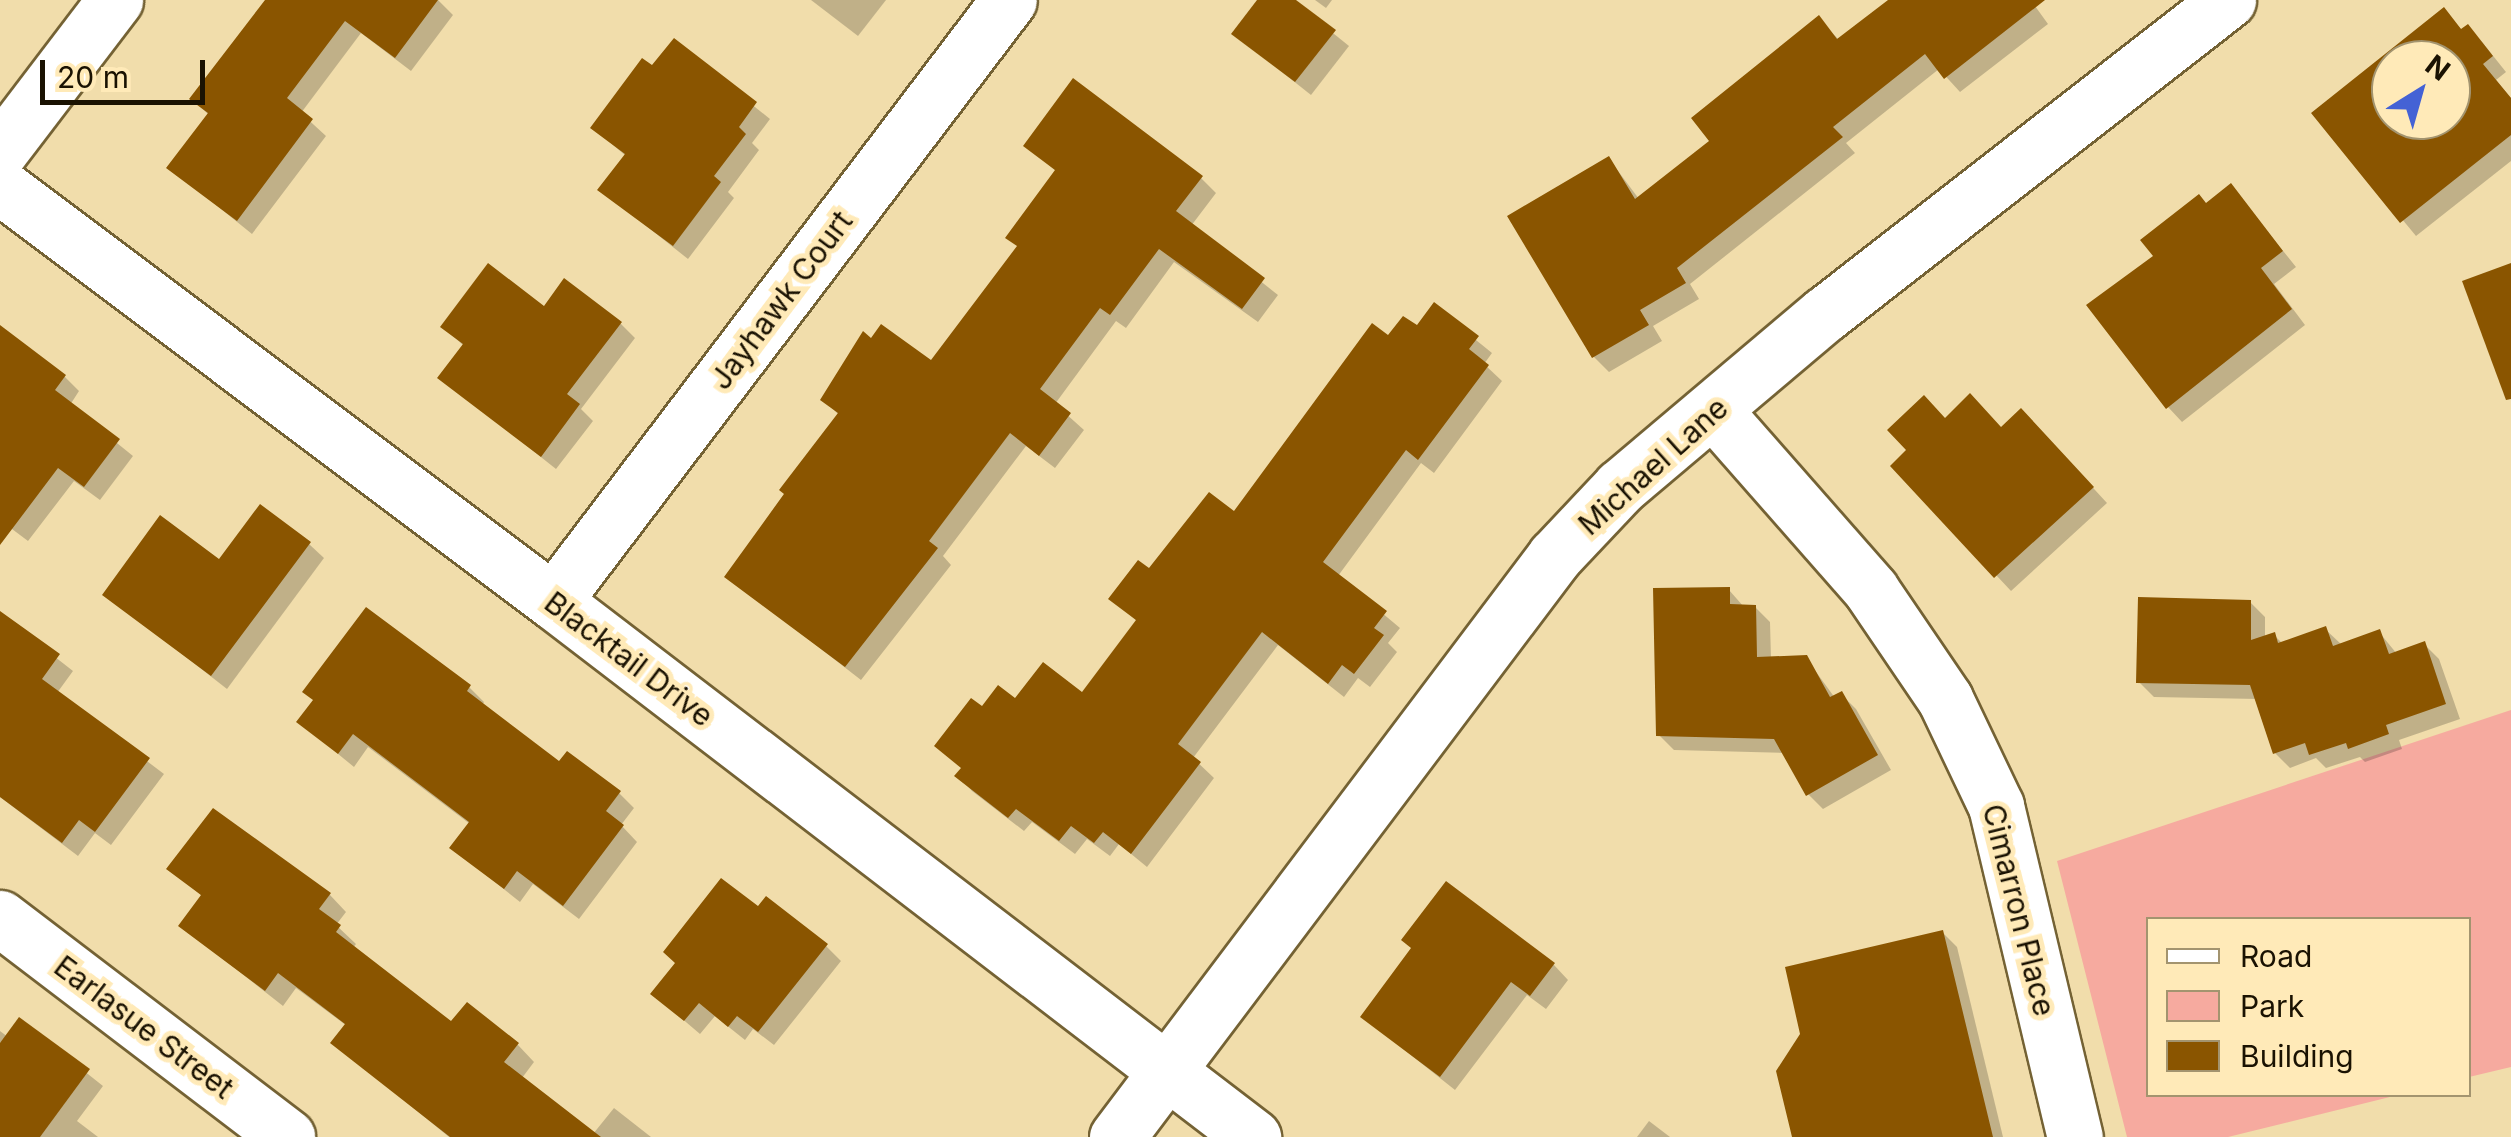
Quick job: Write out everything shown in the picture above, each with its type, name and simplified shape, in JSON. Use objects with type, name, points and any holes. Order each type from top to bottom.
[{"type":"street","points":[[0,151],[115,0]]},
{"type":"street","name":"Jayhawk Court","points":[[553,601],[1009,0]]},
{"type":"street","name":"Michael Lane","points":[[1118,1137],[1555,556],[1620,487],[1825,314],[2228,0]]},
{"type":"street","name":"Blacktail Drive","points":[[0,186],[553,601],[1253,1137]]},
{"type":"street","name":"Cimarron Place","points":[[1714,411],[1870,590],[1945,699],[1996,806],[2076,1137]]},
{"type":"street","name":"Earlasue Street","points":[[0,918],[288,1137]]},
{"type":"green space","points":[[2511,710],[2511,1067],[2471,1077],[2471,917],[2146,917],[2146,1097],[2390,1097],[2228,1137],[2127,1137],[2057,861]]},
{"type":"building","points":[[265,0],[438,0],[395,58],[345,21],[287,98],[313,119],[237,221],[166,168],[208,113],[189,99]]},
{"type":"building","points":[[1257,0],[1296,0],[1336,30],[1295,82],[1231,34]]},
{"type":"building","points":[[1888,0],[2045,0],[1944,79],[1925,54],[1833,127],[1843,137],[1677,268],[1686,283],[1640,310],[1649,325],[1592,358],[1507,216],[1609,156],[1635,199],[1709,141],[1691,118],[1819,15],[1837,39]]},
{"type":"building","points":[[2444,7],[2461,29],[2468,24],[2493,56],[2483,64],[2511,98],[2511,135],[2400,223],[2311,113],[2371,65],[2371,140],[2471,140],[2471,40],[2403,40]]},
{"type":"building","points":[[674,38],[757,102],[739,127],[746,134],[714,176],[721,182],[673,246],[597,190],[625,154],[590,128],[642,58],[652,65]]},
{"type":"building","points":[[1073,78],[1203,176],[1176,211],[1265,278],[1242,309],[1159,249],[1110,315],[1100,308],[1040,389],[1071,413],[1039,456],[1010,433],[929,541],[938,548],[845,667],[724,577],[784,494],[779,490],[838,413],[820,400],[863,331],[871,338],[881,324],[931,360],[1017,246],[1005,238],[1055,170],[1023,146]]},
{"type":"building","points":[[2231,183],[2283,251],[2261,268],[2292,309],[2166,409],[2086,305],[2153,256],[2140,240],[2199,194],[2206,203]]},
{"type":"building","points":[[488,263],[544,306],[564,278],[622,322],[567,394],[580,404],[541,457],[437,378],[463,344],[440,327]]},
{"type":"building","points":[[2511,263],[2511,399],[2506,400],[2462,281]]},
{"type":"building","points":[[1434,302],[1479,336],[1469,349],[1489,365],[1418,460],[1406,450],[1323,562],[1387,611],[1374,628],[1384,635],[1354,674],[1342,665],[1328,684],[1262,632],[1178,744],[1201,762],[1131,854],[1103,832],[1094,843],[1071,826],[1059,841],[1016,809],[1008,818],[954,776],[961,768],[934,746],[971,698],[982,706],[998,685],[1015,698],[1043,662],[1082,692],[1136,620],[1108,599],[1138,560],[1149,568],[1209,492],[1234,511],[1372,323],[1388,335],[1403,316],[1417,325]]},
{"type":"building","points":[[0,325],[66,375],[55,390],[120,439],[84,487],[58,468],[0,545]]},
{"type":"building","points":[[1970,393],[2001,427],[2021,408],[2094,487],[1994,578],[1890,466],[1906,450],[1887,430],[1924,395],[1945,418]]},
{"type":"building","points":[[260,504],[311,542],[211,676],[102,595],[160,515],[219,559]]},
{"type":"building","points":[[1730,587],[1730,604],[1756,605],[1757,657],[1807,655],[1830,697],[1842,691],[1878,755],[1806,796],[1774,739],[1656,736],[1653,588]]},
{"type":"building","points":[[2138,597],[2251,600],[2251,640],[2275,632],[2278,643],[2326,626],[2333,646],[2380,629],[2389,654],[2425,641],[2446,704],[2386,725],[2389,734],[2348,749],[2346,743],[2309,755],[2305,743],[2273,754],[2250,685],[2136,683]]},
{"type":"building","points":[[366,607],[471,685],[467,691],[559,761],[567,751],[621,791],[606,811],[624,825],[563,906],[517,871],[504,889],[449,848],[469,822],[353,734],[338,754],[296,722],[313,700],[302,692]]},
{"type":"building","points":[[0,611],[60,654],[42,679],[150,758],[95,832],[79,820],[62,843],[0,797]]},
{"type":"building","points":[[213,808],[331,893],[319,909],[341,925],[336,932],[451,1021],[467,1002],[519,1043],[504,1062],[601,1137],[450,1137],[330,1043],[345,1024],[278,973],[265,991],[178,926],[201,895],[166,869]]},
{"type":"building","points":[[721,878],[758,906],[766,896],[828,944],[758,1032],[737,1016],[728,1027],[699,1003],[684,1021],[650,994],[675,963],[663,952]]},
{"type":"building","points":[[1446,881],[1555,963],[1530,996],[1511,982],[1440,1077],[1360,1017],[1411,948],[1401,940]]},
{"type":"building","points":[[1943,930],[1993,1137],[1792,1137],[1776,1071],[1800,1034],[1785,967]]},
{"type":"building","points":[[19,1017],[90,1069],[40,1137],[0,1137],[0,1043]]}]
